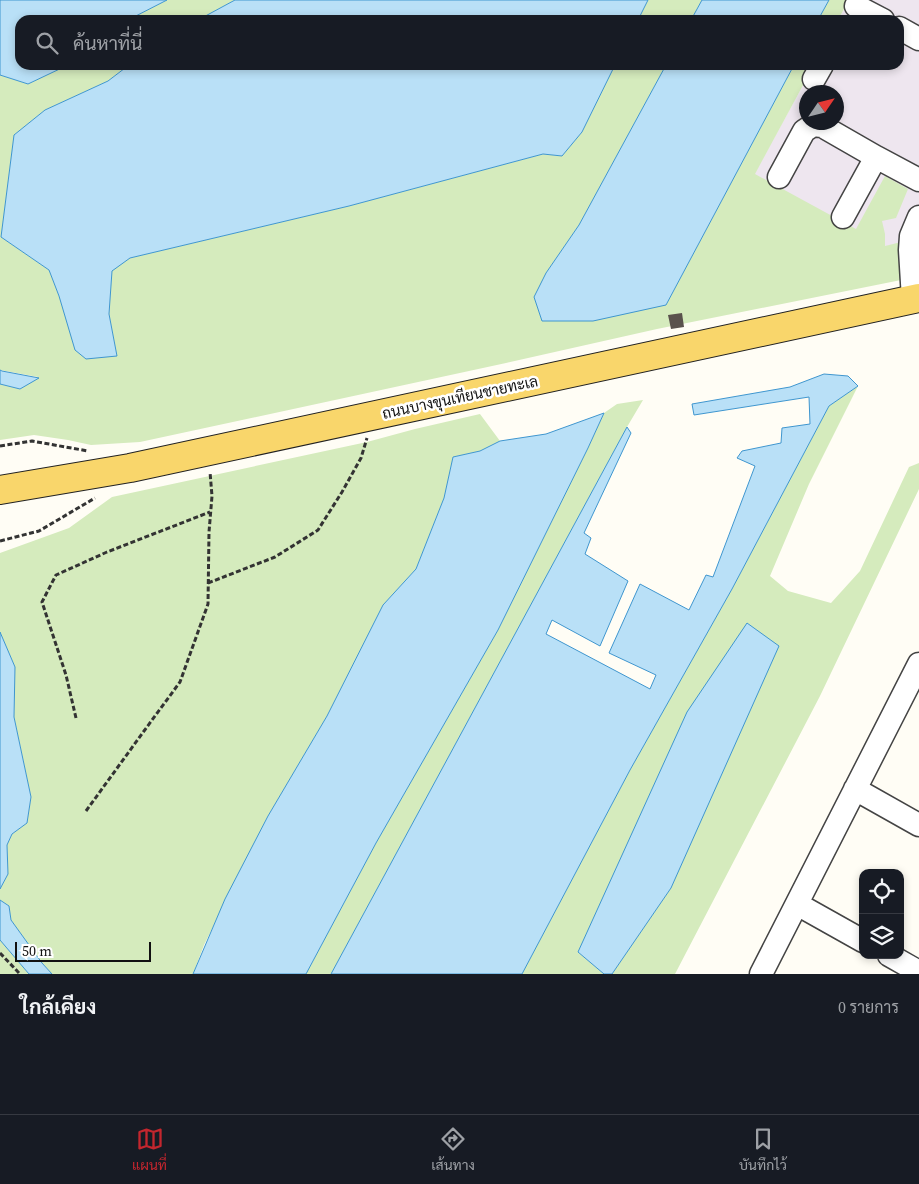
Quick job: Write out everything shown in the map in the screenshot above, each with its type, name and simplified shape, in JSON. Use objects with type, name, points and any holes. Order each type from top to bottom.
[{"type":"main road","name":"ถนนบางขุนเทียนชายทะเล","points":[[0,490],[130,468],[916,299]]},
{"type":"street","points":[[854,9],[870,15]]},
{"type":"street","points":[[904,31],[919,39]]},
{"type":"street","points":[[779,177],[804,131],[813,124],[822,126],[919,180]]},
{"type":"street","points":[[843,217],[876,157]]},
{"type":"street","points":[[916,299],[910,250],[911,236],[919,217]]},
{"type":"street","points":[[761,974],[855,789],[916,677]]},
{"type":"street","points":[[855,789],[919,825]]},
{"type":"street","points":[[797,904],[859,939]]},
{"type":"street","points":[[896,959],[919,972]]},
{"type":"path","points":[[208,583],[274,557],[318,530],[361,458],[373,415]]},
{"type":"path","points":[[86,811],[180,682],[208,604],[212,496],[208,451]]},
{"type":"path","points":[[76,718],[66,675],[42,602],[56,575],[107,552],[210,512]]},
{"type":"path","points":[[0,953],[20,974]]},
{"type":"shaded area","points":[[849,0],[919,0],[919,238],[687,297],[799,92],[799,130],[844,130],[844,85],[803,85],[811,70],[904,70],[904,15],[841,15]]},
{"type":"green space","points":[[167,0],[235,0],[207,15],[138,15]]},
{"type":"green space","points":[[648,0],[702,0],[694,15],[640,15]]},
{"type":"green space","points":[[829,0],[849,0],[841,15],[821,15]]},
{"type":"green space","points":[[57,70],[122,70],[108,81],[45,110],[14,135],[1,237],[49,270],[59,296],[117,356],[109,314],[112,270],[130,258],[349,206],[543,154],[562,156],[582,132],[613,70],[663,70],[579,225],[546,273],[666,305],[791,70],[811,70],[803,85],[799,85],[799,93],[755,174],[856,229],[885,176],[908,189],[896,218],[882,221],[885,246],[901,242],[906,279],[657,329],[140,442],[91,445],[34,435],[0,440],[0,384],[20,389],[38,377],[0,370],[0,75],[28,84]]},
{"type":"green space","points":[[858,386],[809,484],[770,576],[788,591],[831,603],[860,571],[909,467],[919,463],[919,489],[820,696],[675,974],[612,974],[671,888],[578,952],[604,974],[522,974],[630,770],[732,589],[829,406]]},
{"type":"green space","points":[[643,400],[331,974],[306,974],[376,843],[498,630],[604,413],[617,404]]},
{"type":"green space","points":[[480,414],[500,441],[480,451],[453,457],[444,498],[416,569],[383,605],[327,716],[268,816],[204,945],[193,974],[52,974],[11,920],[9,906],[0,900],[0,889],[8,874],[7,845],[12,834],[27,823],[31,797],[14,717],[15,667],[0,633],[0,553],[69,528],[112,497],[367,442]]},
{"type":"green space","points":[[0,940],[29,974],[0,974]]},
{"type":"water","points":[[0,0],[167,0],[138,15],[15,15],[15,70],[57,70],[28,84],[0,75]]},
{"type":"water","points":[[235,0],[648,0],[640,15],[207,15]]},
{"type":"water","points":[[702,0],[829,0],[821,15],[694,15]]},
{"type":"water","points":[[122,70],[613,70],[582,132],[562,156],[543,154],[349,206],[130,258],[112,271],[109,314],[117,356],[86,359],[75,350],[49,270],[1,237],[14,135],[45,110],[108,81]]},
{"type":"water","points":[[663,70],[791,70],[666,305],[593,321],[542,321],[534,297],[546,273],[579,225]]},
{"type":"water","points":[[0,370],[39,378],[20,389],[0,384]]},
{"type":"water","points":[[824,374],[848,376],[858,386],[829,406],[732,589],[630,770],[522,974],[331,974],[627,427],[631,433],[584,533],[591,538],[585,554],[628,581],[600,646],[552,620],[546,634],[650,689],[656,675],[609,653],[640,584],[689,610],[706,575],[713,577],[755,466],[737,458],[742,451],[781,443],[782,428],[810,424],[809,397],[694,415],[692,404],[790,387]]},
{"type":"water","points":[[604,413],[498,630],[376,843],[306,974],[193,974],[225,899],[268,816],[327,716],[383,605],[416,569],[444,498],[453,457],[480,451],[500,441],[546,434]]},
{"type":"water","points":[[747,623],[779,646],[671,888],[612,974],[604,974],[578,952],[687,712]]},
{"type":"water","points":[[0,632],[15,667],[14,717],[31,797],[27,823],[12,834],[7,845],[8,874],[0,889]]},
{"type":"water","points":[[0,900],[9,906],[11,920],[52,974],[29,974],[0,940]]},
{"type":"building","points":[[682,313],[684,327],[671,329],[668,315]]}]
